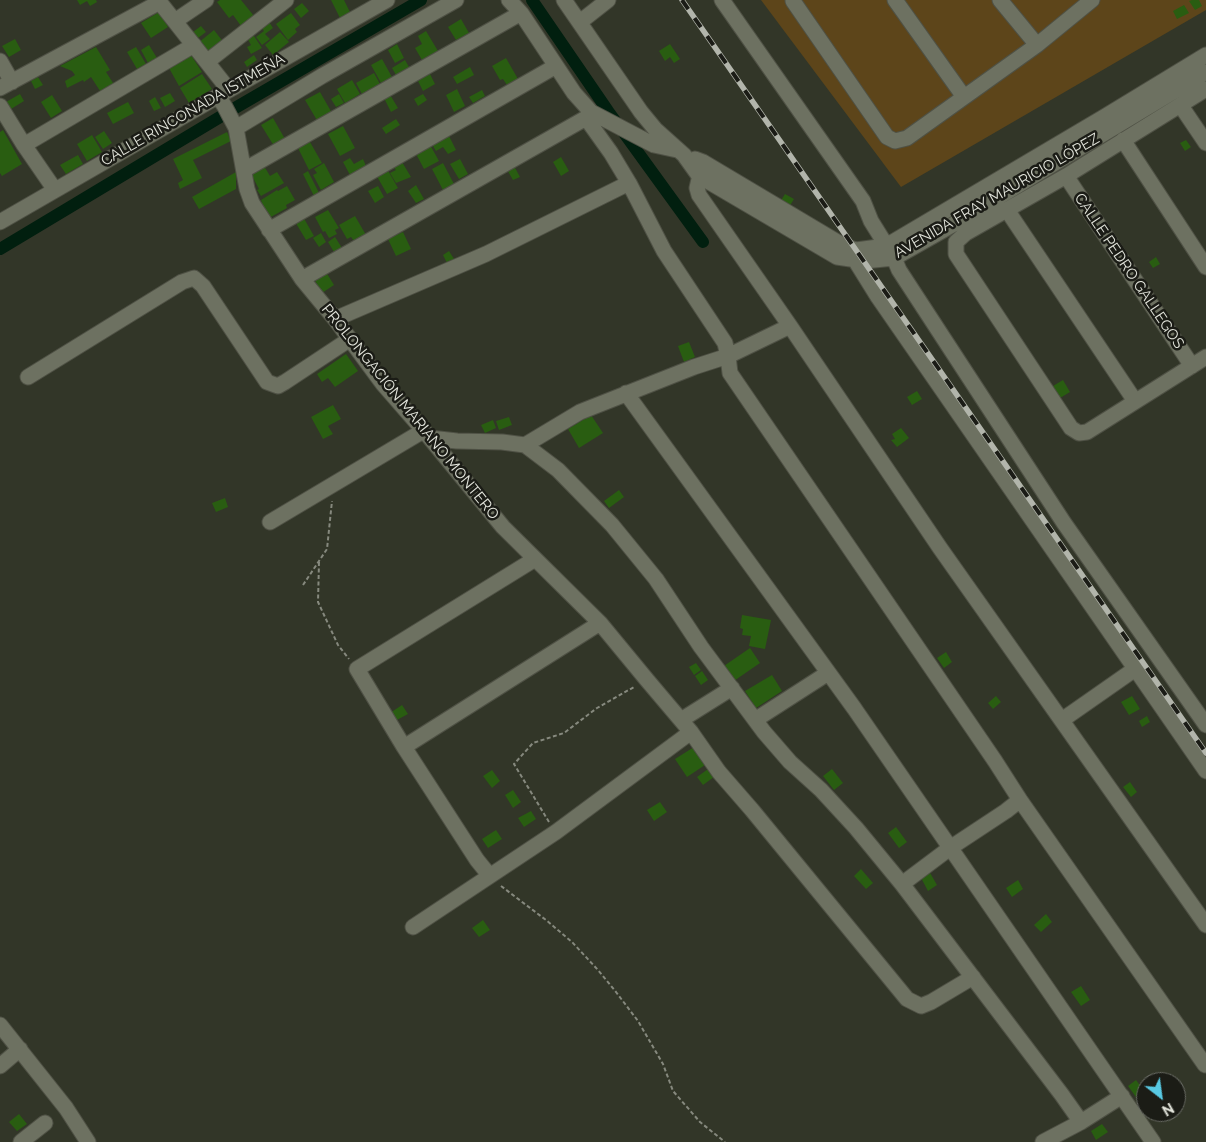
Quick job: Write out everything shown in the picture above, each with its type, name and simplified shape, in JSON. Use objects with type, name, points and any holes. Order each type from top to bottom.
[{"type":"street","points":[[175,21],[206,0]]},
{"type":"street","points":[[208,61],[286,0]]},
{"type":"street","name":"CALLE RINCONADA ISTMEÑA","points":[[0,222],[224,97],[388,0]]},
{"type":"street","points":[[235,124],[456,0]]},
{"type":"street","points":[[509,0],[521,13],[574,93],[593,116],[664,251],[725,343],[730,373],[1020,800],[1206,1066]]},
{"type":"street","points":[[564,0],[641,112],[655,129],[682,153]]},
{"type":"street","points":[[580,22],[608,0]]},
{"type":"street","points":[[722,0],[863,201],[871,221],[899,270],[1064,523],[1206,724]]},
{"type":"street","points":[[895,0],[964,98]]},
{"type":"street","points":[[1000,0],[1036,45]]},
{"type":"street","points":[[794,1],[887,137],[895,141],[907,138],[964,98],[1036,45],[1092,0]]},
{"type":"street","points":[[0,61],[6,85],[159,1]]},
{"type":"street","name":"PROLONGACIÓN MARIANO MONTERO","points":[[159,1],[208,61],[235,124],[247,189],[252,204],[302,279],[335,319],[383,384],[504,527],[600,624],[691,732],[719,772],[907,999],[921,1006],[974,978]]},
{"type":"street","points":[[244,170],[521,13]]},
{"type":"street","points":[[24,145],[194,45]]},
{"type":"street","name":"AVENIDA FRAY MAURICIO LÓPEZ","points":[[890,252],[1206,55]]},
{"type":"street","points":[[270,230],[556,66]]},
{"type":"street","name":"AVENIDA FRAY MAURICIO LÓPEZ","points":[[682,153],[701,169],[837,257],[852,254],[864,261],[890,252],[954,224],[1206,72]]},
{"type":"street","points":[[1206,89],[1066,176],[966,233],[956,242],[956,254],[1071,428],[1079,433],[1087,432],[1206,357]]},
{"type":"street","points":[[0,106],[55,190]]},
{"type":"street","points":[[1181,106],[1206,143]]},
{"type":"street","points":[[593,116],[654,145],[682,153]]},
{"type":"street","points":[[302,279],[593,116]]},
{"type":"street","points":[[1123,140],[1206,267]]},
{"type":"street","points":[[701,169],[697,188],[699,194],[940,548],[1206,925]]},
{"type":"street","name":"CALLE PEDRO GALLEGOS","points":[[1066,176],[1192,366]]},
{"type":"street","points":[[335,319],[486,254],[629,184]]},
{"type":"street","points":[[1006,210],[1135,401]]},
{"type":"street","points":[[852,254],[878,297],[1206,771]]},
{"type":"street","points":[[28,377],[182,282],[194,278],[203,286],[267,382],[278,386],[350,339]]},
{"type":"street","points":[[525,445],[580,412],[694,367],[728,356],[790,326]]},
{"type":"street","points":[[626,393],[828,673],[1153,1142]]},
{"type":"street","points":[[270,522],[334,484],[427,434],[457,441],[502,442],[525,445],[558,470],[612,525],[656,579],[701,647],[764,732],[790,762],[821,790],[856,828],[902,884],[1081,1122]]},
{"type":"street","points":[[490,876],[477,860],[404,747],[357,669],[536,559]]},
{"type":"street","points":[[404,747],[600,624]]},
{"type":"street","points":[[1062,720],[1135,669]]},
{"type":"street","points":[[755,720],[828,673]]},
{"type":"street","points":[[681,720],[732,688]]},
{"type":"street","points":[[413,927],[556,832],[691,732]]},
{"type":"street","points":[[902,884],[1020,800]]},
{"type":"street","points":[[0,1025],[66,1108],[88,1142]]},
{"type":"street","points":[[0,1066],[20,1049]]},
{"type":"street","points":[[1049,1140],[1122,1096]]},
{"type":"street","points":[[21,1142],[44,1123]]},
{"type":"path","points":[[303,585],[327,550],[334,484]]},
{"type":"path","points":[[319,562],[318,602],[338,645],[357,669]]},
{"type":"path","points":[[556,832],[514,764],[533,743],[564,733],[597,708],[647,680]]},
{"type":"path","points":[[490,876],[572,942],[598,970],[638,1021],[663,1064],[673,1091],[700,1122],[725,1142]]},
{"type":"shaded area","points":[[761,0],[1206,0],[1206,10],[901,187]]},
{"type":"building","points":[[77,0],[96,0],[97,2],[90,6],[87,1],[80,5]]},
{"type":"building","points":[[220,0],[241,0],[254,16],[241,26],[233,15],[229,18],[217,2]]},
{"type":"building","points":[[331,0],[344,0],[350,12],[340,18]]},
{"type":"building","points":[[1199,0],[1202,6],[1195,10],[1189,1]]},
{"type":"building","points":[[302,3],[309,11],[301,18],[294,9]]},
{"type":"building","points":[[1184,5],[1189,13],[1177,19],[1173,11]]},
{"type":"building","points":[[159,12],[168,27],[151,38],[141,23]]},
{"type":"building","points":[[291,13],[300,25],[295,29],[297,32],[288,40],[276,24]]},
{"type":"building","points":[[267,19],[273,28],[265,34],[270,39],[262,45],[256,37],[264,31],[259,25]]},
{"type":"building","points":[[461,19],[469,33],[456,40],[448,27]]},
{"type":"building","points":[[201,26],[206,32],[198,38],[193,32]]},
{"type":"building","points":[[214,30],[224,43],[208,56],[198,43]]},
{"type":"building","points":[[426,31],[438,51],[422,60],[415,48],[422,44],[418,36]]},
{"type":"building","points":[[280,32],[289,42],[273,55],[265,45]]},
{"type":"building","points":[[252,33],[262,48],[251,54],[247,47],[251,45],[246,36]]},
{"type":"building","points":[[15,39],[21,50],[9,57],[2,46]]},
{"type":"building","points":[[397,44],[404,58],[395,63],[388,50]]},
{"type":"building","points":[[670,44],[680,59],[674,63],[670,57],[665,61],[659,51]]},
{"type":"building","points":[[149,45],[157,58],[148,63],[141,50]]},
{"type":"building","points":[[96,47],[110,70],[106,72],[115,86],[102,94],[91,77],[84,82],[83,80],[67,88],[65,81],[75,75],[72,71],[60,66]]},
{"type":"building","points":[[136,47],[146,64],[137,69],[127,52]]},
{"type":"building","points":[[191,55],[202,72],[179,86],[169,68]]},
{"type":"building","points":[[254,55],[257,60],[247,67],[244,62]]},
{"type":"building","points":[[506,58],[518,79],[507,85],[503,79],[500,80],[492,66]]},
{"type":"building","points":[[382,59],[392,77],[381,83],[371,65]]},
{"type":"building","points":[[405,60],[409,67],[396,75],[392,68]]},
{"type":"building","points":[[470,67],[474,75],[457,84],[453,77]]},
{"type":"building","points":[[374,73],[380,84],[362,94],[356,83]]},
{"type":"building","points":[[202,74],[212,89],[189,103],[180,88]]},
{"type":"building","points":[[430,74],[435,84],[423,91],[418,81]]},
{"type":"building","points":[[38,77],[43,85],[35,89],[31,81]]},
{"type":"building","points":[[352,80],[360,94],[345,103],[337,89]]},
{"type":"building","points":[[457,89],[465,106],[454,112],[446,95]]},
{"type":"building","points":[[482,90],[485,96],[473,103],[469,97]]},
{"type":"building","points":[[320,92],[332,113],[318,122],[305,100]]},
{"type":"building","points":[[170,93],[175,101],[165,107],[160,98]]},
{"type":"building","points":[[389,93],[398,108],[391,112],[384,98]]},
{"type":"building","points":[[20,94],[24,101],[11,109],[6,102]]},
{"type":"building","points":[[339,94],[344,103],[336,107],[331,99]]},
{"type":"building","points":[[423,94],[427,100],[418,106],[414,99]]},
{"type":"building","points":[[52,95],[62,111],[51,118],[41,102]]},
{"type":"building","points":[[155,97],[161,108],[154,111],[149,101]]},
{"type":"building","points":[[128,102],[134,113],[113,124],[107,113]]},
{"type":"building","points":[[273,118],[285,139],[274,146],[261,125]]},
{"type":"building","points":[[396,119],[400,125],[386,134],[382,128]]},
{"type":"building","points":[[343,126],[355,148],[340,156],[328,134]]},
{"type":"building","points":[[3,130],[22,164],[2,176],[0,173],[0,132]]},
{"type":"building","points":[[104,131],[112,143],[103,149],[95,137]]},
{"type":"building","points":[[227,132],[231,141],[193,160],[202,178],[180,189],[178,183],[183,180],[173,159]]},
{"type":"building","points":[[448,134],[456,150],[448,154],[443,147],[436,151],[430,141]]},
{"type":"building","points":[[92,135],[102,152],[87,161],[77,144]]},
{"type":"building","points":[[1186,140],[1191,147],[1185,151],[1180,143]]},
{"type":"building","points":[[310,142],[322,163],[309,170],[298,148]]},
{"type":"building","points":[[429,143],[439,161],[424,169],[414,150]]},
{"type":"building","points":[[78,155],[83,164],[66,174],[60,165]]},
{"type":"building","points":[[399,157],[411,177],[396,183],[390,173],[396,170],[390,163]]},
{"type":"building","points":[[561,157],[569,171],[561,176],[553,162]]},
{"type":"building","points":[[350,158],[354,164],[363,159],[366,166],[350,175],[343,162]]},
{"type":"building","points":[[460,159],[468,174],[459,179],[450,164]]},
{"type":"building","points":[[324,163],[334,182],[321,190],[313,175],[317,173],[314,169]]},
{"type":"building","points":[[443,163],[454,184],[443,190],[432,169]]},
{"type":"building","points":[[513,164],[520,177],[513,180],[506,168]]},
{"type":"building","points":[[264,166],[270,176],[277,172],[284,183],[261,196],[251,174]]},
{"type":"building","points":[[386,167],[398,188],[387,194],[375,173]]},
{"type":"building","points":[[308,171],[319,193],[314,196],[303,174]]},
{"type":"building","points":[[236,172],[236,189],[199,209],[192,197]]},
{"type":"building","points":[[416,185],[424,199],[416,203],[408,191]]},
{"type":"building","points":[[287,186],[295,200],[286,205],[287,208],[269,218],[258,206],[262,203],[261,200]]},
{"type":"building","points":[[378,186],[384,197],[375,203],[368,191]]},
{"type":"building","points":[[785,194],[794,199],[789,207],[780,202]]},
{"type":"building","points":[[328,210],[339,228],[335,230],[337,234],[329,238],[325,231],[323,232],[315,217]]},
{"type":"building","points":[[302,215],[314,236],[306,240],[294,220]]},
{"type":"building","points":[[355,216],[366,235],[354,241],[351,237],[347,239],[339,225]]},
{"type":"building","points":[[403,232],[411,249],[396,256],[388,239]]},
{"type":"building","points":[[321,233],[326,242],[319,247],[313,238]]},
{"type":"building","points":[[335,237],[342,248],[334,252],[328,242]]},
{"type":"building","points":[[449,251],[454,259],[447,263],[443,255]]},
{"type":"building","points":[[1156,257],[1160,264],[1153,268],[1149,262]]},
{"type":"building","points":[[326,272],[334,285],[322,293],[314,279]]},
{"type":"building","points":[[689,342],[695,357],[684,362],[678,346]]},
{"type":"building","points":[[346,354],[358,371],[335,387],[328,378],[322,382],[317,374]]},
{"type":"building","points":[[1063,380],[1070,392],[1060,398],[1053,386]]},
{"type":"building","points":[[917,391],[922,399],[912,405],[907,397]]},
{"type":"building","points":[[333,405],[341,419],[328,426],[333,434],[323,439],[311,417]]},
{"type":"building","points":[[591,415],[603,433],[579,448],[568,429]]},
{"type":"building","points":[[509,417],[512,425],[499,430],[496,421]]},
{"type":"building","points":[[493,420],[496,428],[485,433],[481,425]]},
{"type":"building","points":[[901,428],[909,438],[897,447],[891,440],[895,439],[892,434]]},
{"type":"building","points":[[619,490],[624,497],[609,508],[604,501]]},
{"type":"building","points":[[225,498],[228,507],[216,512],[212,503]]},
{"type":"building","points":[[742,615],[771,620],[765,649],[749,646],[751,636],[742,635],[743,629],[740,628]]},
{"type":"building","points":[[750,648],[760,663],[731,683],[721,668]]},
{"type":"building","points":[[946,652],[952,662],[944,668],[937,658]]},
{"type":"building","points":[[696,663],[701,670],[694,675],[689,667]]},
{"type":"building","points":[[702,671],[708,680],[701,685],[695,676]]},
{"type":"building","points":[[772,675],[782,691],[756,708],[745,691]]},
{"type":"building","points":[[996,696],[1001,702],[993,709],[988,703]]},
{"type":"building","points":[[1132,696],[1140,709],[1129,715],[1121,702]]},
{"type":"building","points":[[402,705],[408,714],[395,721],[390,713]]},
{"type":"building","points":[[1147,716],[1150,722],[1142,727],[1139,721]]},
{"type":"building","points":[[694,747],[705,765],[687,777],[675,759]]},
{"type":"building","points":[[708,769],[714,777],[703,785],[697,777]]},
{"type":"building","points":[[832,769],[843,783],[834,790],[823,776]]},
{"type":"building","points":[[492,770],[500,781],[492,788],[483,776]]},
{"type":"building","points":[[1130,782],[1137,792],[1131,797],[1123,787]]},
{"type":"building","points":[[513,790],[521,802],[513,808],[505,795]]},
{"type":"building","points":[[660,802],[667,812],[654,821],[647,810]]},
{"type":"building","points":[[531,811],[536,819],[524,827],[518,818]]},
{"type":"building","points":[[896,827],[907,842],[899,848],[888,833]]},
{"type":"building","points":[[496,830],[502,839],[488,848],[482,839]]},
{"type":"building","points":[[861,869],[873,883],[866,889],[854,876]]},
{"type":"building","points":[[929,871],[937,885],[928,891],[920,876]]},
{"type":"building","points":[[1018,880],[1023,889],[1012,897],[1006,888]]},
{"type":"building","points":[[1046,914],[1052,922],[1041,932],[1034,925]]},
{"type":"building","points":[[483,920],[490,930],[479,937],[472,928]]},
{"type":"building","points":[[1081,986],[1090,1000],[1081,1006],[1071,992]]},
{"type":"building","points":[[1136,1080],[1136,1097],[1128,1086]]},
{"type":"building","points":[[19,1114],[27,1124],[17,1131],[9,1122]]},
{"type":"building","points":[[1102,1124],[1108,1132],[1096,1140],[1091,1131]]},
{"type":"waterway","points":[[0,249],[235,108],[421,0]]},
{"type":"waterway","points":[[532,0],[608,111],[703,242]]},
{"type":"railway","points":[[682,0],[1206,753]]}]
